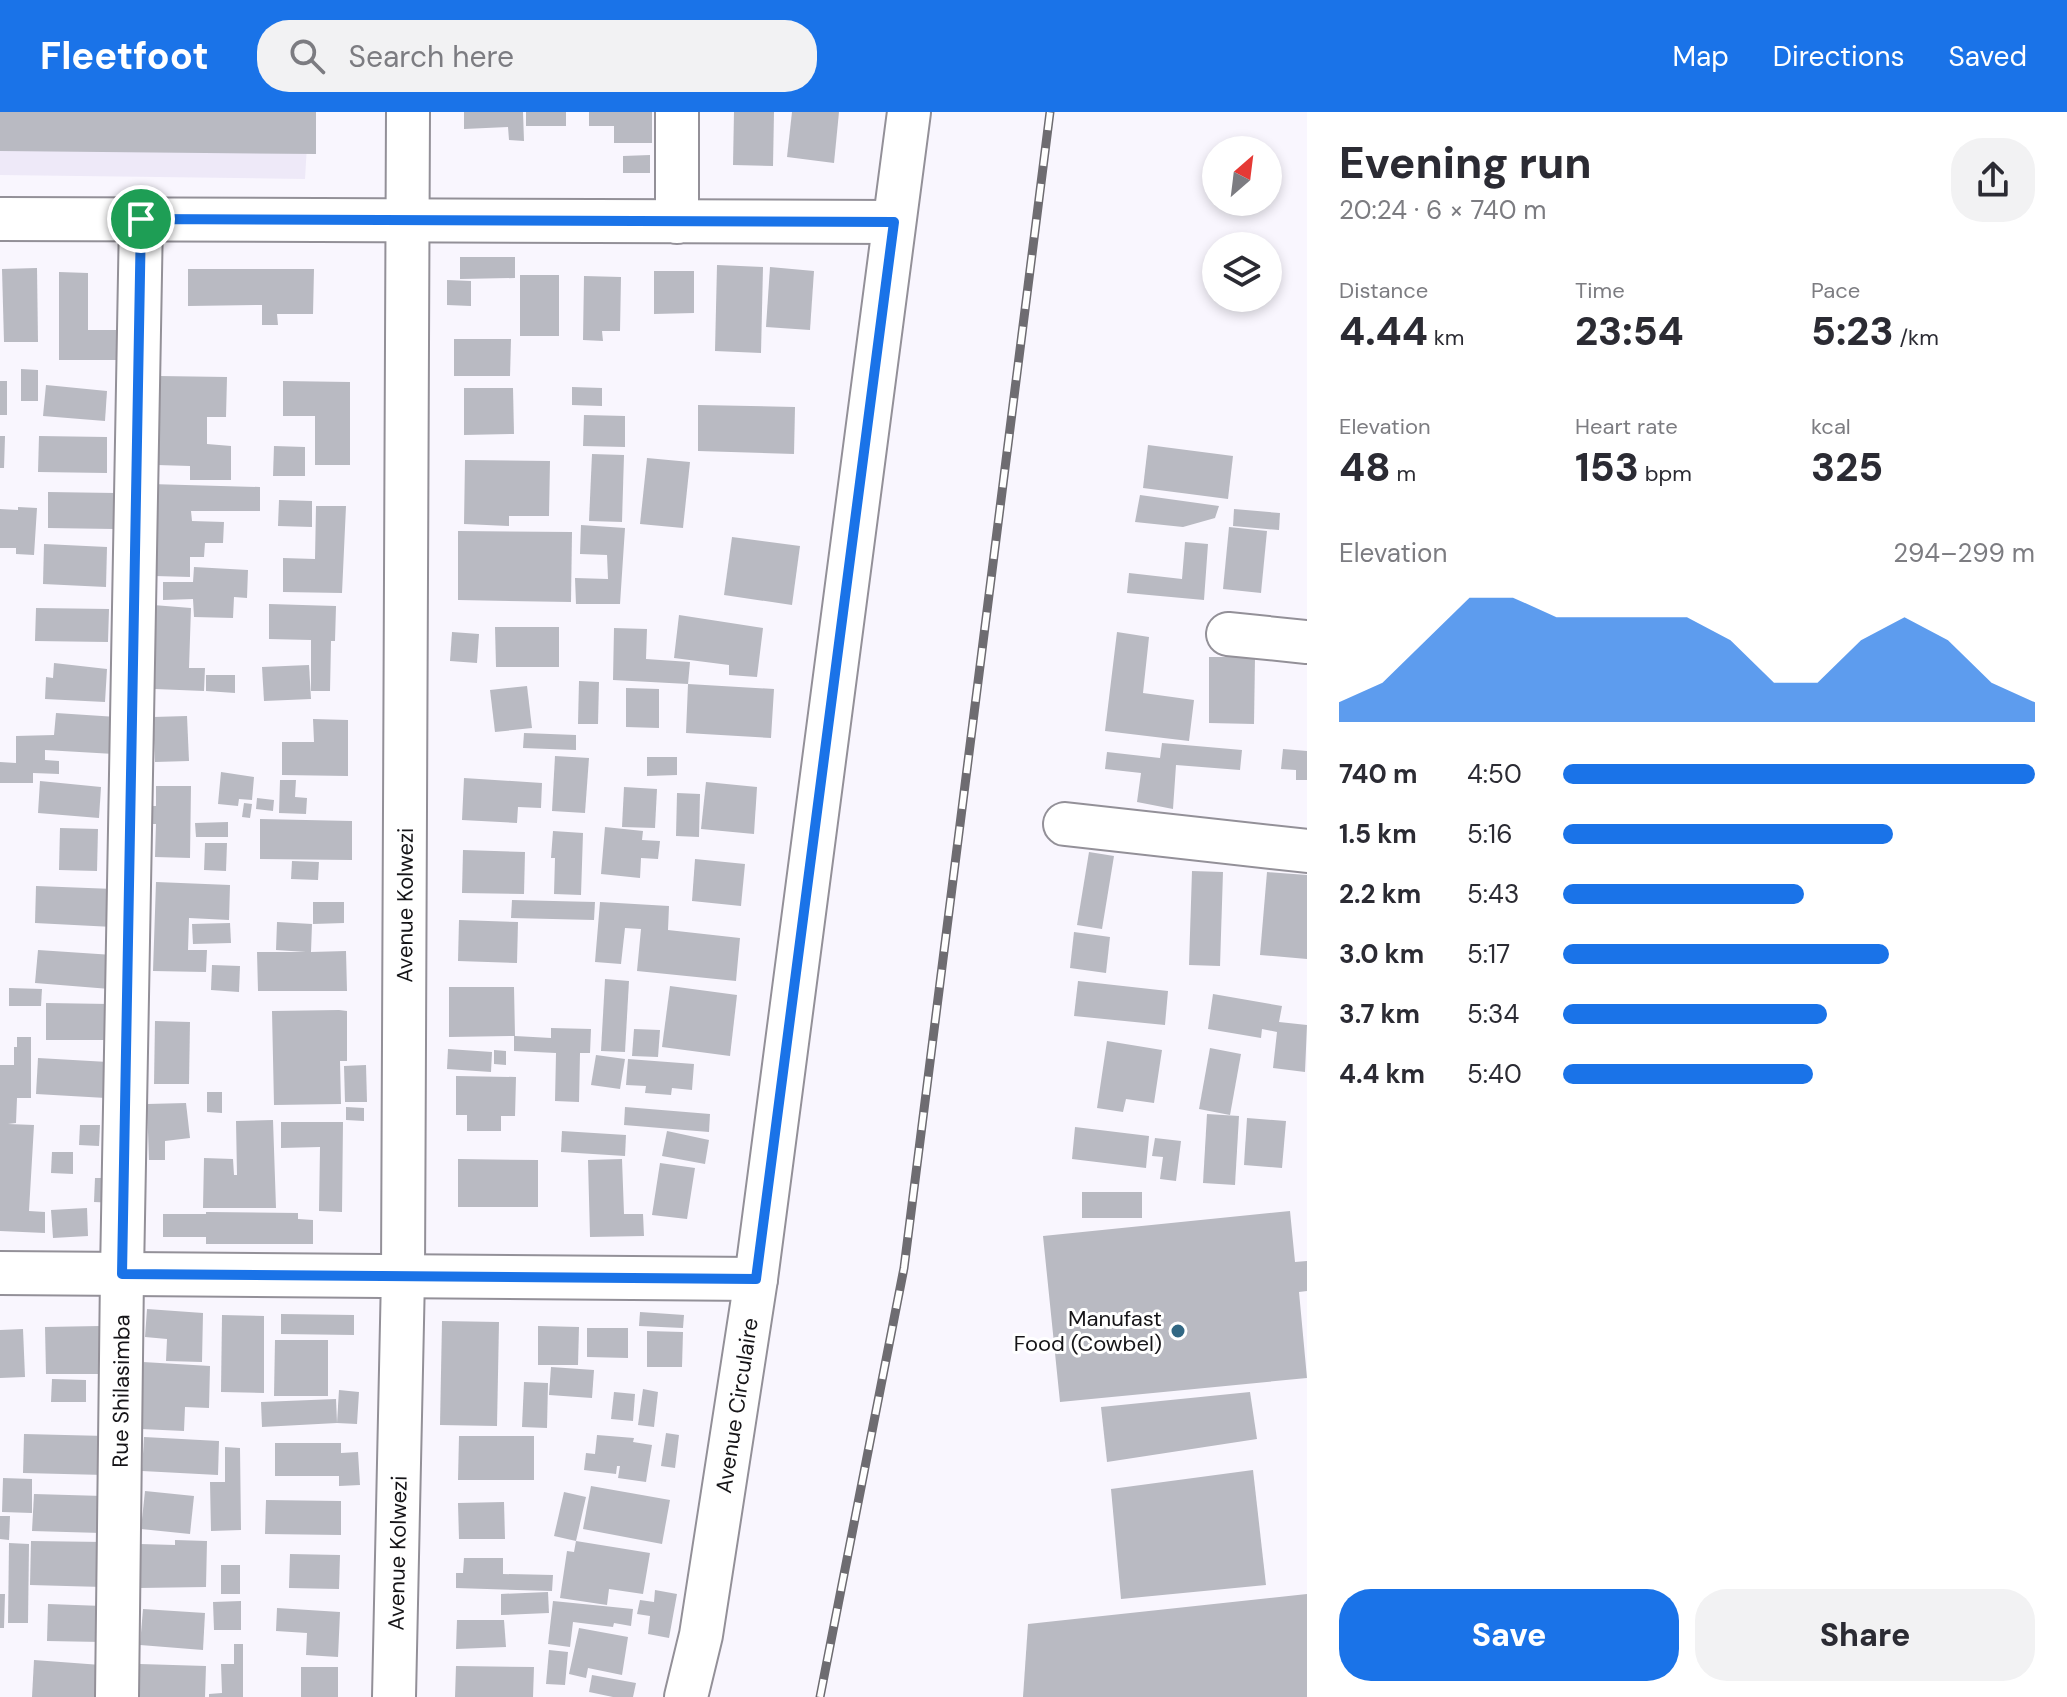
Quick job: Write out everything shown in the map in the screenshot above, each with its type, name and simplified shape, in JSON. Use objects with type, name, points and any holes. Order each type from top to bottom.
[{"type":"street","name":"Avenue Kolwezi","points":[[394,1697],[403,1276],[408,112]]},
{"type":"street","points":[[677,112],[677,222]]},
{"type":"street","name":"Avenue Circulaire","points":[[686,1697],[701,1635],[756,1279],[909,112]]},
{"type":"street","points":[[0,219],[894,222]]},
{"type":"street","name":"Rue Shilasimba","points":[[117,1697],[141,219]]},
{"type":"street","points":[[1228,634],[1307,642]]},
{"type":"street","points":[[1065,824],[1307,851]]},
{"type":"street","points":[[0,1273],[756,1279]]},
{"type":"shaded area","points":[[0,112],[309,112],[305,179],[0,175]]},
{"type":"building","points":[[0,112],[316,112],[316,154],[0,151]]},
{"type":"building","points":[[464,112],[523,112],[524,141],[509,140],[508,127],[464,129]]},
{"type":"building","points":[[526,112],[566,112],[566,126],[526,126]]},
{"type":"building","points":[[589,112],[652,112],[652,143],[614,143],[614,126],[589,126]]},
{"type":"building","points":[[734,112],[774,112],[773,166],[733,165]]},
{"type":"building","points":[[792,112],[839,112],[834,163],[787,157]]},
{"type":"building","points":[[650,155],[650,173],[623,173],[623,156]]},
{"type":"building","points":[[460,257],[515,257],[515,278],[460,279]]},
{"type":"building","points":[[717,265],[763,267],[761,353],[715,351]]},
{"type":"building","points":[[770,267],[814,271],[810,330],[766,327]]},
{"type":"building","points":[[37,268],[38,342],[4,342],[2,269]]},
{"type":"building","points":[[188,269],[314,269],[313,314],[277,314],[278,325],[262,325],[262,305],[188,306]]},
{"type":"building","points":[[654,271],[694,271],[694,313],[654,314]]},
{"type":"building","points":[[59,272],[88,273],[88,330],[117,330],[116,360],[59,360]]},
{"type":"building","points":[[520,275],[559,275],[559,336],[520,336]]},
{"type":"building","points":[[584,276],[621,277],[620,331],[602,331],[603,341],[583,340]]},
{"type":"building","points":[[447,280],[471,281],[471,306],[447,305]]},
{"type":"building","points":[[454,339],[511,339],[510,376],[454,376]]},
{"type":"building","points":[[21,369],[38,370],[38,401],[21,401]]},
{"type":"building","points":[[159,376],[227,377],[226,417],[207,417],[207,444],[231,446],[231,480],[190,480],[190,466],[157,465],[158,456],[152,456],[153,442],[158,443]]},
{"type":"building","points":[[0,381],[7,381],[7,415],[0,415]]},
{"type":"building","points":[[283,381],[350,382],[350,465],[315,465],[315,416],[283,416]]},
{"type":"building","points":[[46,385],[107,391],[105,421],[43,416]]},
{"type":"building","points":[[572,387],[602,388],[602,406],[572,405]]},
{"type":"building","points":[[464,388],[513,388],[514,434],[464,435]]},
{"type":"building","points":[[698,405],[795,407],[794,454],[698,451]]},
{"type":"building","points":[[584,415],[625,416],[625,447],[583,446]]},
{"type":"building","points":[[0,436],[5,436],[4,468],[0,468]]},
{"type":"building","points":[[39,436],[107,437],[107,473],[38,472]]},
{"type":"building","points":[[1148,445],[1233,456],[1228,499],[1143,488]]},
{"type":"building","points":[[274,446],[305,447],[305,476],[273,476]]},
{"type":"building","points":[[592,454],[624,455],[622,522],[589,521]]},
{"type":"building","points":[[647,458],[690,462],[683,528],[640,524]]},
{"type":"building","points":[[465,460],[550,461],[549,516],[509,516],[509,526],[464,524]]},
{"type":"building","points":[[150,484],[260,487],[260,511],[191,511],[192,521],[224,522],[223,543],[205,543],[204,557],[190,557],[190,577],[155,576],[157,505],[149,505]]},
{"type":"building","points":[[48,492],[115,493],[114,529],[48,528]]},
{"type":"building","points":[[1140,495],[1219,506],[1215,518],[1183,527],[1135,522]]},
{"type":"building","points":[[279,500],[312,501],[312,527],[278,526]]},
{"type":"building","points":[[316,506],[346,506],[342,593],[283,592],[283,558],[315,559]]},
{"type":"building","points":[[18,507],[37,508],[34,555],[16,554],[16,548],[0,548],[0,509],[18,510]]},
{"type":"building","points":[[1234,509],[1280,513],[1279,530],[1233,526]]},
{"type":"building","points":[[581,525],[625,528],[620,604],[576,604],[575,578],[608,579],[607,555],[580,554]]},
{"type":"building","points":[[1229,527],[1267,531],[1261,593],[1223,589]]},
{"type":"building","points":[[458,531],[572,532],[571,602],[458,600]]},
{"type":"building","points":[[732,537],[800,546],[792,605],[724,595]]},
{"type":"building","points":[[1185,542],[1208,544],[1204,600],[1127,593],[1129,573],[1182,579]]},
{"type":"building","points":[[44,544],[107,547],[106,587],[43,584]]},
{"type":"building","points":[[194,567],[248,570],[247,598],[234,597],[233,618],[194,617],[193,599],[163,600],[163,582],[193,582]]},
{"type":"building","points":[[269,604],[336,606],[335,641],[331,641],[330,691],[311,691],[311,640],[269,639]]},
{"type":"building","points":[[153,605],[191,608],[189,668],[205,668],[204,691],[155,689],[156,624],[152,624]]},
{"type":"building","points":[[36,608],[109,609],[108,642],[35,641]]},
{"type":"building","points":[[679,615],[763,628],[757,677],[729,675],[729,665],[674,658]]},
{"type":"building","points":[[495,627],[559,627],[559,667],[496,667]]},
{"type":"building","points":[[614,628],[647,629],[646,659],[690,662],[688,684],[613,680]]},
{"type":"building","points":[[452,632],[479,634],[477,663],[450,661]]},
{"type":"building","points":[[1117,632],[1149,637],[1143,693],[1194,700],[1189,741],[1105,731]]},
{"type":"building","points":[[1209,657],[1255,657],[1254,724],[1209,723]]},
{"type":"building","points":[[54,663],[107,669],[105,702],[45,699],[46,677],[53,678]]},
{"type":"building","points":[[309,665],[311,699],[264,701],[262,667]]},
{"type":"building","points":[[206,675],[235,675],[235,693],[206,691]]},
{"type":"building","points":[[579,681],[599,682],[598,724],[578,724]]},
{"type":"building","points":[[688,684],[774,689],[771,738],[686,733]]},
{"type":"building","points":[[527,686],[532,728],[495,732],[490,690]]},
{"type":"building","points":[[626,688],[659,689],[659,728],[626,727]]},
{"type":"building","points":[[56,713],[117,717],[114,754],[45,750],[45,760],[59,761],[59,774],[33,773],[33,783],[0,783],[0,762],[16,763],[16,736],[54,735]]},
{"type":"building","points":[[187,716],[189,761],[155,762],[153,717]]},
{"type":"building","points":[[313,719],[348,720],[348,776],[282,775],[282,742],[314,742]]},
{"type":"building","points":[[524,733],[576,735],[576,750],[523,748]]},
{"type":"building","points":[[1162,743],[1242,750],[1240,770],[1176,765],[1173,809],[1137,802],[1141,773],[1105,769],[1107,752],[1160,758]]},
{"type":"building","points":[[1283,749],[1307,751],[1307,780],[1296,780],[1296,770],[1281,769]]},
{"type":"building","points":[[555,756],[589,758],[585,813],[552,811]]},
{"type":"building","points":[[647,757],[677,757],[677,775],[647,776]]},
{"type":"building","points":[[221,772],[254,777],[252,800],[239,799],[238,806],[218,804]]},
{"type":"building","points":[[464,778],[542,783],[541,808],[518,807],[517,823],[462,820]]},
{"type":"building","points":[[280,780],[296,780],[295,797],[307,798],[306,814],[279,813]]},
{"type":"building","points":[[40,781],[101,787],[99,818],[38,813]]},
{"type":"building","points":[[706,782],[757,787],[754,834],[701,829]]},
{"type":"building","points":[[156,786],[191,786],[190,858],[155,857],[156,824],[147,824],[146,806],[156,806]]},
{"type":"building","points":[[624,787],[657,789],[655,828],[622,827]]},
{"type":"building","points":[[677,793],[700,794],[699,837],[676,836]]},
{"type":"building","points":[[257,798],[274,800],[273,811],[256,809]]},
{"type":"building","points":[[244,803],[252,804],[250,818],[242,817]]},
{"type":"building","points":[[260,819],[352,821],[352,860],[260,859]]},
{"type":"building","points":[[228,822],[228,837],[196,837],[195,823]]},
{"type":"building","points":[[605,827],[643,831],[642,840],[660,841],[658,859],[641,858],[640,878],[601,874]]},
{"type":"building","points":[[60,828],[98,829],[97,871],[59,870]]},
{"type":"building","points":[[553,831],[583,833],[581,895],[554,894],[555,858],[551,858]]},
{"type":"building","points":[[205,843],[227,843],[226,871],[204,870]]},
{"type":"building","points":[[463,850],[525,852],[524,894],[462,893]]},
{"type":"building","points":[[1089,852],[1114,856],[1102,929],[1077,925]]},
{"type":"building","points":[[695,859],[745,864],[741,906],[692,901]]},
{"type":"building","points":[[292,861],[319,862],[318,880],[291,879]]},
{"type":"building","points":[[1192,871],[1223,872],[1220,966],[1189,965]]},
{"type":"building","points":[[1267,872],[1307,875],[1307,959],[1260,955]]},
{"type":"building","points":[[156,882],[230,885],[229,920],[189,918],[188,950],[207,950],[206,972],[153,971]]},
{"type":"building","points":[[36,886],[114,889],[113,927],[35,923]]},
{"type":"building","points":[[512,900],[595,902],[594,920],[511,918]]},
{"type":"building","points":[[313,902],[344,902],[344,923],[313,924]]},
{"type":"building","points":[[600,902],[669,906],[668,930],[740,938],[736,981],[637,971],[641,929],[625,928],[621,964],[595,962]]},
{"type":"building","points":[[459,920],[518,922],[517,963],[458,961]]},
{"type":"building","points":[[277,922],[312,924],[311,952],[346,951],[347,991],[258,991],[257,952],[306,952],[276,950]]},
{"type":"building","points":[[230,923],[231,943],[193,944],[192,924]]},
{"type":"building","points":[[1074,932],[1110,937],[1106,973],[1070,968]]},
{"type":"building","points":[[38,950],[113,955],[110,989],[35,983]]},
{"type":"building","points":[[212,965],[240,966],[239,992],[211,990]]},
{"type":"building","points":[[605,979],[629,981],[625,1052],[601,1051]]},
{"type":"building","points":[[1078,981],[1168,991],[1165,1025],[1074,1016]]},
{"type":"building","points":[[670,986],[737,995],[730,1056],[662,1047]]},
{"type":"building","points":[[449,987],[514,987],[515,1036],[551,1038],[551,1028],[591,1029],[590,1053],[580,1053],[579,1102],[555,1101],[556,1053],[514,1051],[514,1036],[449,1037]]},
{"type":"building","points":[[9,988],[42,989],[41,1006],[9,1006]]},
{"type":"building","points":[[1213,994],[1282,1006],[1279,1022],[1307,1025],[1305,1072],[1273,1068],[1277,1032],[1262,1029],[1261,1038],[1208,1029]]},
{"type":"building","points":[[46,1003],[110,1004],[110,1040],[46,1040]]},
{"type":"building","points":[[272,1011],[347,1011],[347,1061],[340,1061],[341,1104],[274,1105]]},
{"type":"building","points":[[155,1021],[190,1022],[189,1084],[154,1084]]},
{"type":"building","points":[[634,1029],[660,1030],[658,1057],[632,1056]]},
{"type":"building","points":[[17,1037],[31,1037],[31,1098],[17,1098],[16,1123],[8,1124],[34,1125],[29,1211],[45,1212],[45,1233],[0,1231],[0,1065],[14,1065]]},
{"type":"building","points":[[1107,1041],[1162,1050],[1154,1103],[1126,1099],[1123,1112],[1097,1108]]},
{"type":"building","points":[[1210,1048],[1241,1054],[1230,1115],[1199,1109]]},
{"type":"building","points":[[448,1049],[492,1052],[491,1072],[447,1069]]},
{"type":"building","points":[[494,1050],[506,1051],[506,1065],[494,1064]]},
{"type":"building","points":[[596,1055],[625,1059],[620,1089],[591,1085]]},
{"type":"building","points":[[38,1058],[108,1062],[106,1098],[36,1094]]},
{"type":"building","points":[[628,1059],[694,1064],[692,1090],[672,1088],[671,1095],[645,1093],[646,1086],[626,1085]]},
{"type":"building","points":[[366,1065],[367,1102],[345,1102],[344,1066]]},
{"type":"building","points":[[456,1076],[516,1077],[515,1116],[501,1116],[501,1131],[467,1131],[467,1115],[456,1115]]},
{"type":"building","points":[[207,1092],[222,1092],[222,1113],[207,1112]]},
{"type":"building","points":[[186,1103],[190,1138],[165,1141],[165,1160],[149,1160],[147,1104]]},
{"type":"building","points":[[346,1107],[364,1108],[364,1121],[346,1120]]},
{"type":"building","points":[[625,1107],[710,1114],[709,1132],[624,1125]]},
{"type":"building","points":[[1207,1114],[1239,1116],[1235,1185],[1203,1183]]},
{"type":"building","points":[[1247,1118],[1286,1121],[1282,1168],[1244,1165]]},
{"type":"building","points":[[273,1120],[276,1208],[203,1208],[204,1158],[233,1159],[234,1175],[237,1175],[236,1121]]},
{"type":"building","points":[[281,1122],[343,1122],[342,1212],[319,1211],[320,1147],[281,1148]]},
{"type":"building","points":[[80,1125],[100,1125],[99,1146],[79,1145]]},
{"type":"building","points":[[1075,1127],[1149,1136],[1146,1168],[1072,1159]]},
{"type":"building","points":[[562,1131],[626,1135],[625,1156],[561,1152]]},
{"type":"building","points":[[667,1131],[709,1140],[705,1164],[662,1156]]},
{"type":"building","points":[[1155,1138],[1181,1141],[1176,1181],[1160,1179],[1163,1157],[1152,1156]]},
{"type":"building","points":[[52,1152],[73,1152],[73,1174],[51,1173]]},
{"type":"building","points":[[458,1159],[538,1160],[538,1207],[458,1207]]},
{"type":"building","points":[[622,1159],[624,1214],[643,1214],[644,1236],[590,1237],[588,1160]]},
{"type":"building","points":[[660,1163],[695,1168],[687,1219],[652,1215]]},
{"type":"building","points":[[95,1178],[118,1178],[118,1203],[94,1202]]},
{"type":"building","points":[[1082,1192],[1142,1192],[1142,1218],[1082,1218]]},
{"type":"building","points":[[87,1208],[88,1236],[53,1238],[51,1210]]},
{"type":"building","name":"Manufast Food (Cowbel)","points":[[1290,1211],[1295,1262],[1307,1261],[1307,1291],[1299,1292],[1307,1378],[1060,1402],[1043,1236]]},
{"type":"building","points":[[298,1213],[298,1219],[313,1220],[313,1244],[206,1244],[206,1237],[163,1237],[163,1214]]},
{"type":"building","points":[[147,1309],[203,1313],[202,1362],[166,1361],[167,1339],[145,1337]]},
{"type":"building","points":[[640,1312],[684,1315],[683,1328],[639,1326]]},
{"type":"building","points":[[281,1314],[354,1315],[354,1335],[281,1334]]},
{"type":"building","points":[[222,1315],[264,1316],[264,1393],[221,1392]]},
{"type":"building","points":[[442,1321],[499,1322],[497,1426],[440,1425]]},
{"type":"building","points":[[100,1326],[101,1374],[46,1374],[45,1327]]},
{"type":"building","points":[[538,1326],[579,1327],[578,1365],[538,1365]]},
{"type":"building","points":[[587,1328],[628,1328],[628,1358],[587,1357]]},
{"type":"building","points":[[23,1329],[25,1377],[0,1378],[0,1330]]},
{"type":"building","points":[[647,1331],[683,1332],[682,1367],[647,1367]]},
{"type":"building","points":[[275,1340],[328,1340],[328,1396],[274,1396]]},
{"type":"building","points":[[143,1362],[210,1366],[209,1408],[185,1407],[184,1431],[141,1429]]},
{"type":"building","points":[[551,1367],[594,1370],[592,1398],[549,1395]]},
{"type":"building","points":[[52,1379],[86,1380],[86,1402],[51,1402]]},
{"type":"building","points":[[524,1382],[548,1383],[547,1428],[522,1427]]},
{"type":"building","points":[[643,1389],[658,1392],[654,1427],[638,1425]]},
{"type":"building","points":[[339,1390],[359,1392],[357,1424],[337,1423]]},
{"type":"building","points":[[614,1392],[635,1394],[633,1421],[611,1419]]},
{"type":"building","points":[[1250,1392],[1257,1439],[1107,1462],[1101,1407]]},
{"type":"building","points":[[336,1399],[337,1423],[262,1427],[261,1402]]},
{"type":"building","points":[[666,1433],[679,1435],[675,1468],[661,1466]]},
{"type":"building","points":[[24,1434],[106,1436],[105,1475],[23,1473]]},
{"type":"building","points":[[597,1435],[634,1438],[633,1442],[652,1445],[646,1482],[618,1478],[620,1466],[617,1466],[616,1474],[584,1470],[586,1453],[595,1454]]},
{"type":"building","points":[[459,1436],[534,1436],[534,1480],[458,1480]]},
{"type":"building","points":[[144,1437],[219,1441],[218,1475],[142,1471]]},
{"type":"building","points":[[275,1443],[341,1443],[341,1453],[358,1452],[360,1485],[339,1486],[339,1476],[275,1476]]},
{"type":"building","points":[[225,1447],[240,1448],[241,1530],[211,1531],[210,1482],[225,1482]]},
{"type":"building","points":[[1253,1470],[1266,1585],[1121,1599],[1111,1489]]},
{"type":"building","points":[[3,1478],[32,1479],[32,1513],[2,1512]]},
{"type":"building","points":[[591,1486],[670,1500],[662,1544],[583,1529]]},
{"type":"building","points":[[145,1491],[194,1496],[190,1534],[141,1529]]},
{"type":"building","points":[[564,1492],[586,1497],[576,1541],[554,1536]]},
{"type":"building","points":[[34,1494],[103,1496],[101,1533],[32,1531]]},
{"type":"building","points":[[266,1500],[341,1501],[341,1535],[265,1534]]},
{"type":"building","points":[[504,1502],[505,1539],[459,1539],[458,1503]]},
{"type":"building","points":[[0,1516],[10,1516],[9,1540],[0,1539]]},
{"type":"building","points":[[175,1540],[207,1541],[206,1587],[139,1588],[140,1544],[175,1545]]},
{"type":"building","points":[[31,1541],[104,1542],[103,1587],[30,1585]]},
{"type":"building","points":[[576,1541],[650,1553],[643,1594],[609,1589],[607,1605],[560,1598],[567,1551],[574,1552]]},
{"type":"building","points":[[9,1543],[29,1544],[28,1623],[8,1623]]},
{"type":"building","points":[[290,1554],[340,1555],[339,1589],[289,1588]]},
{"type":"building","points":[[464,1558],[503,1558],[503,1574],[553,1575],[552,1591],[456,1588],[456,1573],[463,1573]]},
{"type":"building","points":[[221,1565],[240,1565],[240,1594],[221,1594]]},
{"type":"building","points":[[655,1590],[677,1594],[669,1638],[648,1634],[650,1616],[637,1614],[640,1600],[654,1602]]},
{"type":"building","points":[[548,1592],[549,1613],[501,1615],[501,1594]]},
{"type":"building","points":[[0,1594],[5,1594],[4,1628],[0,1628]]},
{"type":"building","points":[[1307,1594],[1307,1697],[1023,1697],[1028,1624]]},
{"type":"building","points":[[241,1601],[241,1630],[214,1630],[213,1602]]},
{"type":"building","points":[[553,1601],[633,1609],[631,1626],[573,1622],[570,1647],[548,1644]]},
{"type":"building","points":[[48,1604],[103,1606],[102,1642],[47,1641]]},
{"type":"building","points":[[277,1608],[340,1612],[338,1657],[306,1655],[307,1633],[276,1631]]},
{"type":"building","points":[[143,1609],[205,1613],[203,1650],[140,1645]]},
{"type":"building","points":[[457,1620],[504,1620],[506,1647],[456,1649]]},
{"type":"building","points":[[579,1628],[628,1637],[622,1675],[588,1668],[586,1678],[569,1674]]},
{"type":"building","points":[[234,1644],[243,1644],[243,1697],[209,1697],[209,1694],[222,1693],[221,1664],[234,1664]]},
{"type":"building","points":[[549,1650],[568,1652],[565,1685],[546,1684]]},
{"type":"building","points":[[34,1660],[101,1665],[99,1697],[32,1697]]},
{"type":"building","points":[[140,1664],[206,1666],[205,1697],[139,1697]]},
{"type":"building","points":[[456,1666],[534,1667],[533,1697],[455,1697]]},
{"type":"building","points":[[301,1667],[338,1667],[338,1697],[301,1697]]},
{"type":"building","points":[[592,1675],[636,1683],[633,1697],[589,1692]]},
{"type":"railway","points":[[820,1697],[904,1268],[1050,112]]},
{"type":"place","name":"Manufast Food (Cowbel)","points":[[1178,1331]]},
{"type":"route","points":[[141,219],[894,222],[756,1279],[122,1274],[141,219]]}]
